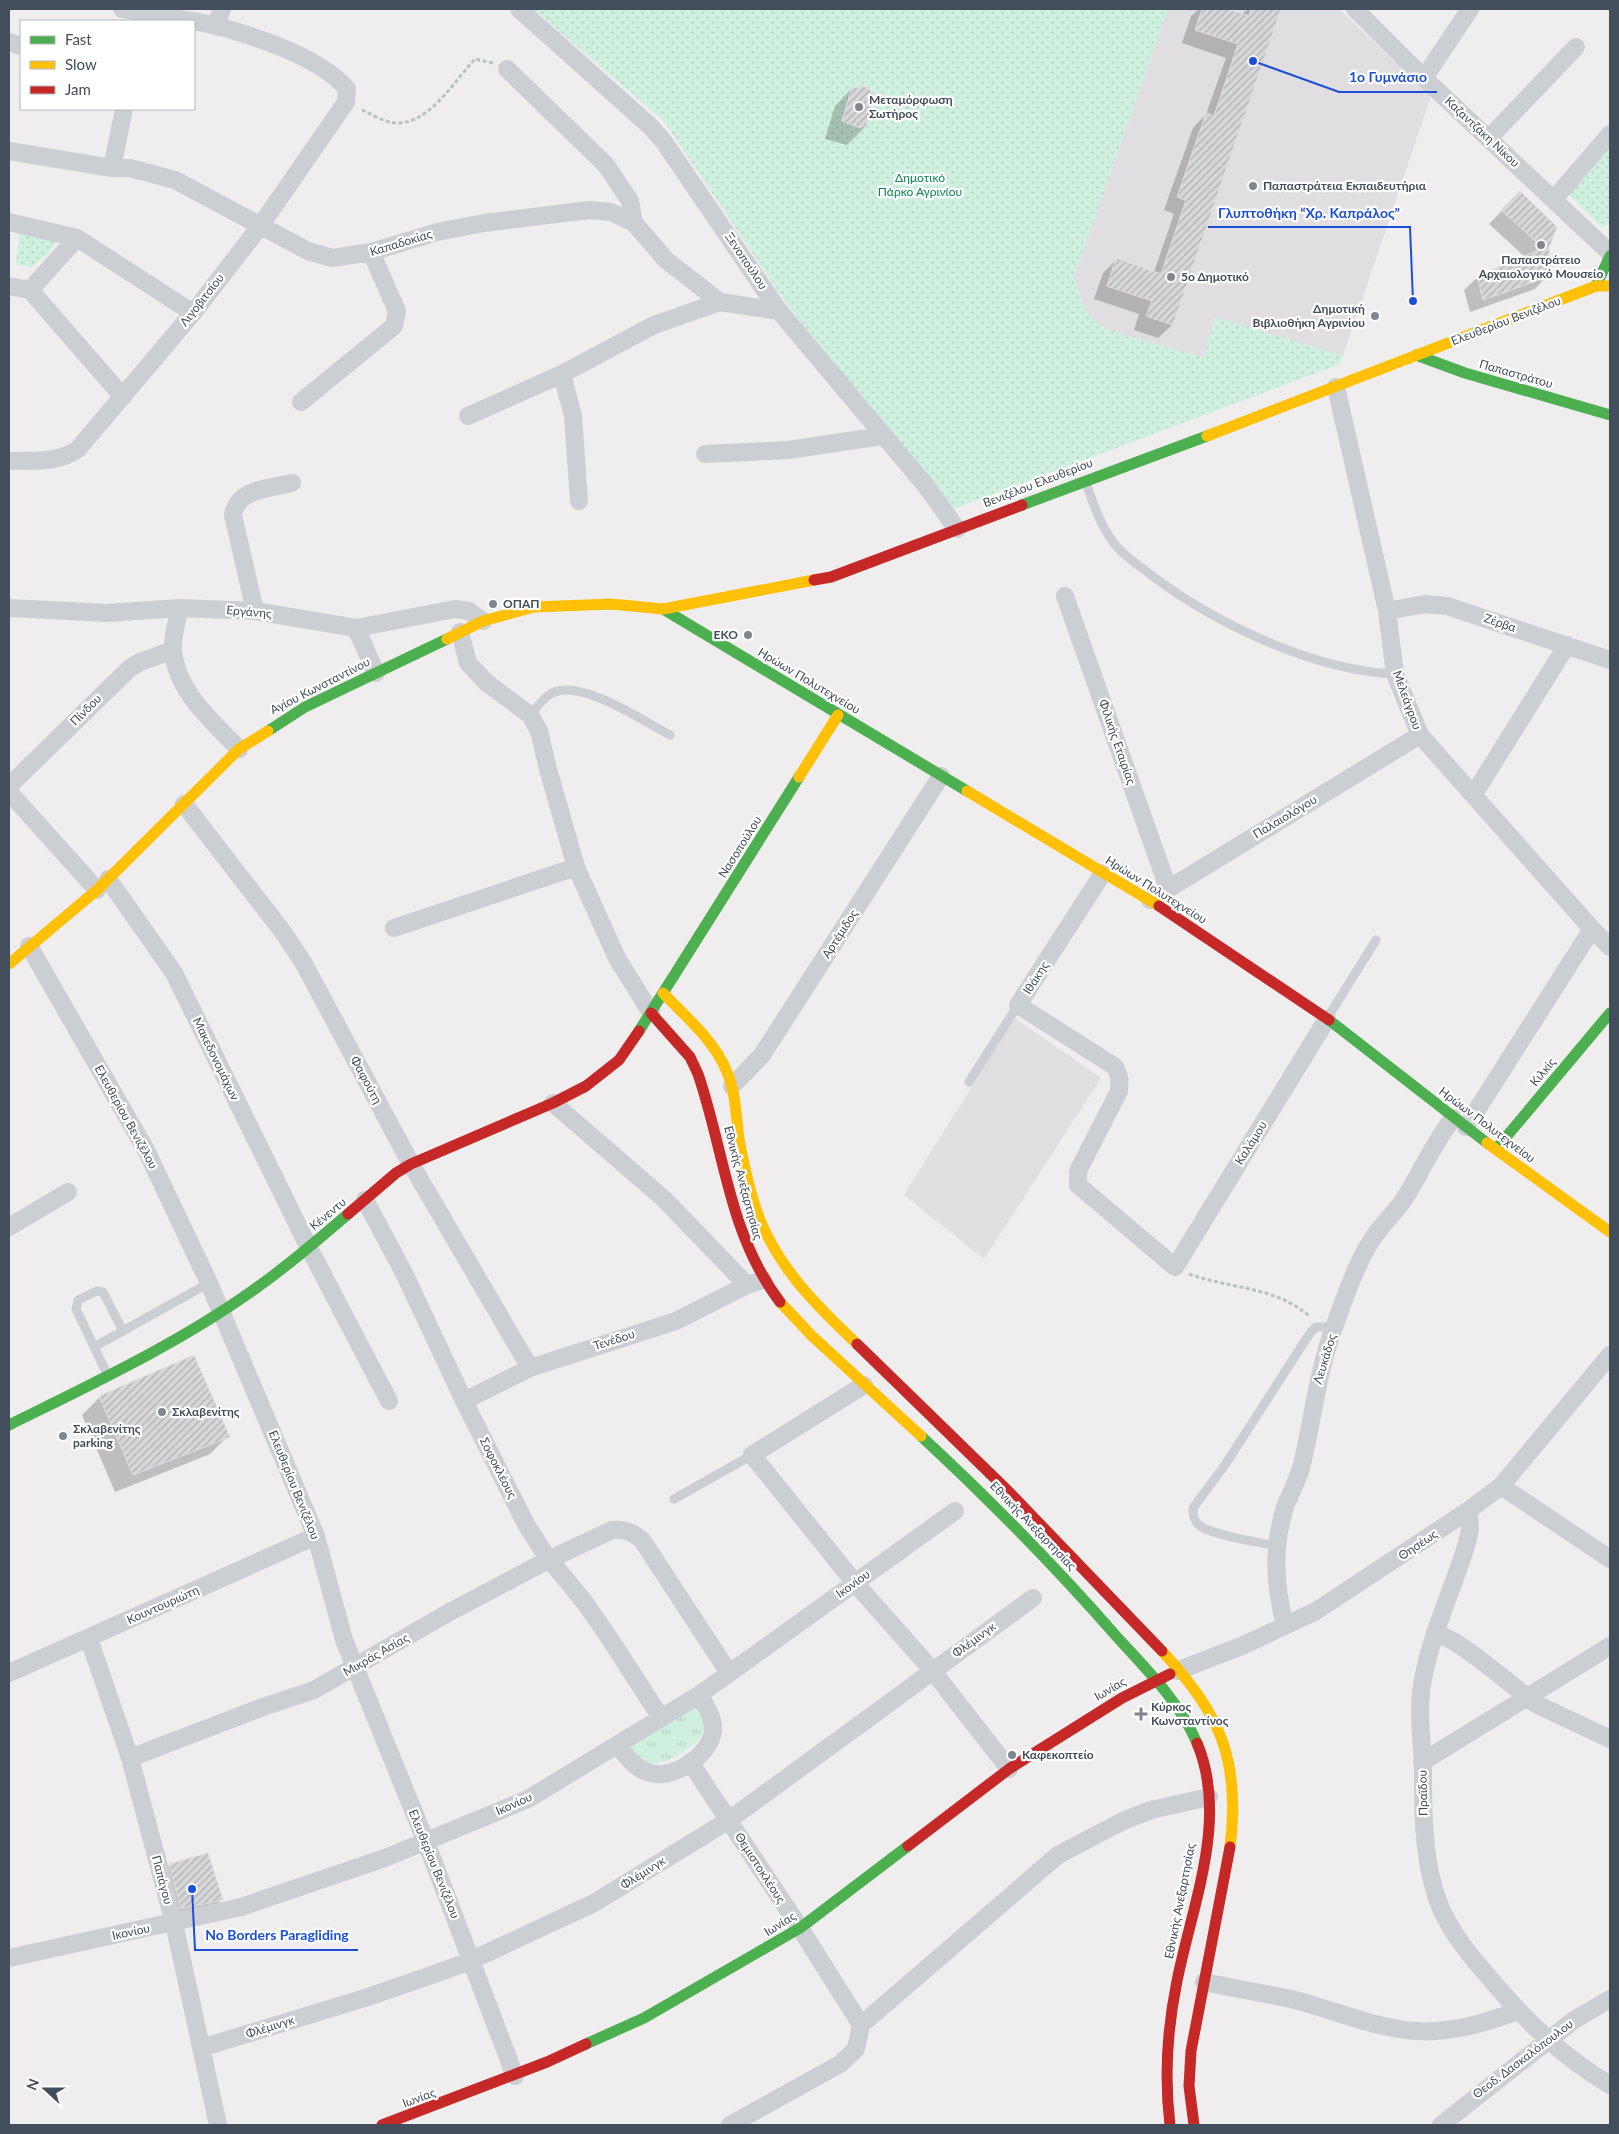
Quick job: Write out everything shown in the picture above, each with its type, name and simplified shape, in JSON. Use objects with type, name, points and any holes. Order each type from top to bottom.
[{"type":"street","points":[[122,9],[139,17],[180,20]]},
{"type":"street","points":[[216,26],[222,9]]},
{"type":"street","name":"Ξενοπούλου","points":[[518,9],[651,127],[664,142],[779,311],[882,436],[926,486],[957,529]]},
{"type":"street","name":"Καζαντζάκη Νίκου","points":[[1355,9],[1424,78],[1610,254]]},
{"type":"street","points":[[1424,78],[1470,9]]},
{"type":"street","points":[[195,21],[216,26],[281,48],[318,67],[342,83],[347,89],[346,102]]},
{"type":"street","points":[[1489,138],[1576,47]]},
{"type":"street","points":[[507,69],[606,165],[630,201],[634,223]]},
{"type":"street","name":"Λιγοβιτσίου","points":[[9,460],[56,460],[66,457],[78,449],[193,313],[262,225],[346,102]]},
{"type":"street","points":[[112,168],[124,110]]},
{"type":"street","points":[[1554,200],[1610,134]]},
{"type":"street","name":"Καπαδοκίας","points":[[9,151],[112,168],[130,168],[176,180],[308,251],[325,257],[345,258],[371,252],[413,238],[464,226],[589,210],[616,213],[634,223],[666,260],[720,302],[779,311]]},
{"type":"street","points":[[9,222],[77,238],[193,313]]},
{"type":"street","points":[[30,290],[77,238]]},
{"type":"street","points":[[301,402],[394,326],[397,311],[371,252]]},
{"type":"street","points":[[1610,254],[1596,286],[1610,286]]},
{"type":"street","points":[[9,286],[30,290],[123,396]]},
{"type":"street","name":"Ελευθερίου Βενιζέλου","points":[[1416,355],[1596,286]]},
{"type":"street","points":[[468,416],[562,374],[654,325],[720,302]]},
{"type":"street","name":"Βενιζέλου Ελευθερίου","points":[[663,609],[831,577],[1336,387],[1416,355]]},
{"type":"street","name":"Παπαστράτου","points":[[1416,355],[1465,373],[1610,415]]},
{"type":"street","points":[[562,374],[573,416],[579,501]]},
{"type":"street","name":"Μελεάγρου","points":[[1336,387],[1387,611],[1395,674],[1420,736],[1610,947]]},
{"type":"street","points":[[704,454],[788,450],[882,436]]},
{"type":"street","points":[[255,611],[233,515],[234,507],[238,500],[248,494],[292,483]]},
{"type":"street","name":"Φιλικής Εταιρίας","points":[[1065,596],[1168,888]]},
{"type":"street","name":"Αγίου Κωνσταντίνου","points":[[9,964],[103,885],[239,749],[305,707],[484,621],[534,607],[611,604],[663,609]]},
{"type":"street","name":"Ζέρβα","points":[[1387,611],[1425,604],[1447,606],[1610,660]]},
{"type":"street","name":"Εργάνης","points":[[9,608],[107,613],[180,608],[255,611],[356,628],[455,609],[469,612],[484,621]]},
{"type":"street","points":[[180,608],[173,650],[186,689],[199,706],[239,749]]},
{"type":"street","name":"Ηρώων Πολυτεχνείου","points":[[663,609],[1150,900],[1327,1019],[1459,1122],[1610,1232]]},
{"type":"street","points":[[356,628],[376,673]]},
{"type":"street","points":[[460,632],[468,663],[487,683],[530,715],[540,731],[548,769],[576,867],[617,958],[651,1013]]},
{"type":"street","points":[[1474,794],[1567,645]]},
{"type":"street","name":"Πίνδου","points":[[9,786],[130,668],[140,662],[173,650]]},
{"type":"street","name":"Νασοπούλου","points":[[651,1013],[838,715]]},
{"type":"street","name":"Παλαιολόγου","points":[[1150,900],[1420,736]]},
{"type":"street","name":"Αρτέμιδος","points":[[732,1086],[762,1055],[941,776]]},
{"type":"street","name":"Μακεδονομάχων","points":[[9,792],[103,885],[174,973],[309,1248],[389,1401]]},
{"type":"street","name":"Φαφούτη","points":[[184,804],[283,932],[303,962],[411,1164],[530,1368]]},
{"type":"street","points":[[394,928],[576,867]]},
{"type":"street","name":"Ιθάκης","points":[[1018,1005],[1103,873]]},
{"type":"street","name":"Λευκάδος","points":[[1285,1626],[1274,1568],[1276,1546],[1285,1508],[1300,1470],[1316,1389],[1335,1327],[1371,1241],[1400,1205],[1430,1150],[1459,1122],[1592,929]]},
{"type":"street","name":"Ελευθερίου Βενιζέλου","points":[[29,946],[146,1150],[209,1283],[316,1536],[344,1640],[426,1842],[515,2076]]},
{"type":"street","points":[[629,977],[663,993],[719,1055],[732,1086],[744,1168],[767,1236],[784,1267],[803,1290],[840,1328],[1077,1561],[1197,1694],[1216,1723],[1227,1750],[1233,1776],[1234,1812],[1232,1836],[1204,1982],[1189,2048],[1188,2084],[1194,2125]]},
{"type":"street","points":[[1018,1005],[1114,1066],[1120,1081],[1119,1092],[1078,1171],[1078,1185],[1175,1266]]},
{"type":"street","name":"Κένεντυ","points":[[9,1425],[108,1376],[258,1287],[309,1248],[396,1173],[411,1164],[553,1103],[586,1086],[604,1074],[619,1060],[651,1013]]},
{"type":"street","name":"Εθνικής Ανεξαρτησίας","points":[[651,1013],[682,1046],[698,1074],[707,1100],[733,1206],[755,1282],[998,1509],[1060,1572],[1176,1703],[1194,1736],[1204,1760],[1209,1797],[1206,1847],[1170,2020],[1165,2091],[1170,2125]]},
{"type":"street","name":"Κιλκίς","points":[[1496,1149],[1610,1013]]},
{"type":"street","name":"Καλάμου","points":[[1175,1266],[1327,1019]]},
{"type":"street","points":[[553,1103],[664,1199],[755,1282]]},
{"type":"street","points":[[9,1227],[68,1192]]},
{"type":"street","name":"Σοφοκλέους","points":[[365,1200],[404,1273],[464,1401],[528,1526],[550,1559],[586,1604],[660,1718]]},
{"type":"street","name":"Τενέδου","points":[[464,1401],[530,1368],[676,1321],[755,1282]]},
{"type":"street","name":"Θησέως","points":[[1177,1671],[1285,1626],[1330,1602],[1469,1510],[1501,1486],[1610,1355]]},
{"type":"street","points":[[864,1385],[752,1455],[855,1583],[932,1670],[1008,1769]]},
{"type":"street","points":[[1501,1486],[1610,1559]]},
{"type":"street","name":"Πραϊδου","points":[[1469,1510],[1470,1530],[1467,1543],[1435,1632],[1426,1663],[1420,1704],[1424,1841],[1436,1897],[1446,1918],[1470,1955],[1518,2012],[1549,2042],[1588,2072],[1610,2085]]},
{"type":"street","name":"Ικονίου","points":[[9,1958],[174,1923],[241,1907],[292,1892],[426,1842],[528,1799],[699,1695],[955,1511]]},
{"type":"street","name":"Μικράς Ασίας","points":[[130,1758],[263,1707],[314,1690],[550,1559],[612,1530],[622,1529],[632,1532],[642,1540],[729,1674]]},
{"type":"street","name":"Κουντουριώτη","points":[[9,1673],[316,1536]]},
{"type":"street","name":"Φλέμινγκ","points":[[201,2048],[368,1997],[472,1960],[594,1903],[729,1820],[1033,1598]]},
{"type":"street","points":[[1435,1632],[1455,1642],[1478,1658],[1527,1698],[1553,1713],[1610,1739]]},
{"type":"street","name":"Παπάγου","points":[[88,1639],[130,1758],[174,1923],[218,2125]]},
{"type":"street","points":[[1422,1762],[1610,1646]]},
{"type":"street","name":"Ιωνίας","points":[[382,2125],[515,2076],[644,2018],[737,1966],[800,1928],[1008,1769],[1083,1721],[1156,1680],[1177,1671]]},
{"type":"street","points":[[618,1746],[633,1762],[652,1773],[666,1773],[690,1762],[705,1750],[713,1728],[707,1708],[699,1695]]},
{"type":"street","name":"Θεμιστοκλέους","points":[[690,1762],[800,1928],[861,2025]]},
{"type":"street","points":[[730,2125],[840,2064],[856,2049],[861,2025],[1058,1855],[1123,1821],[1151,1810],[1209,1797]]},
{"type":"street","points":[[1204,1982],[1291,1999],[1369,2022],[1415,2031],[1435,2031],[1473,2026],[1518,2012]]},
{"type":"street","name":"Θεοδ. Δασκαλόπουλου","points":[[1440,2125],[1489,2085],[1549,2042],[1574,2020],[1610,1999]]},
{"type":"lane","points":[[1085,480],[1100,520],[1112,540],[1123,552],[1177,594],[1197,606],[1290,651],[1355,670],[1395,674]]},
{"type":"lane","points":[[530,715],[553,692],[577,691],[594,696],[670,735]]},
{"type":"lane","points":[[1327,1019],[1376,940]]},
{"type":"lane","name":"Ιθάκης","points":[[969,1082],[1018,1005]]},
{"type":"lane","points":[[94,1347],[209,1283]]},
{"type":"lane","points":[[108,1376],[76,1309],[78,1300],[97,1291],[103,1292],[124,1331]]},
{"type":"lane","points":[[1276,1546],[1208,1530],[1198,1524],[1193,1516],[1193,1508],[1225,1466],[1275,1390],[1304,1341],[1316,1328],[1335,1327]]},
{"type":"lane","points":[[674,1499],[752,1455]]},
{"type":"path","points":[[346,102],[385,121],[408,122],[416,120],[431,109],[475,59],[483,59],[507,69]]},
{"type":"path","points":[[1175,1266],[1203,1279],[1267,1293],[1287,1301],[1311,1318],[1316,1328]]},
{"type":"shaded area","name":"Παπαστράτεια Εκπαιδευτήρια","points":[[1168,9],[1339,9],[1431,96],[1343,356],[1215,317],[1203,358],[1107,330],[1093,322],[1086,312],[1074,276]]},
{"type":"shaded area","points":[[1015,1018],[1101,1078],[984,1259],[904,1195]]},
{"type":"green space","name":"Δημοτικό Πάρκο Αγρινίου","points":[[533,9],[1168,9],[1074,276],[1084,307],[1093,319],[1107,330],[1203,358],[1215,317],[1343,356],[1340,364],[959,507],[947,509],[786,303],[663,120]]},
{"type":"green space","points":[[1610,136],[1610,224],[1601,227],[1565,191]]},
{"type":"green space","points":[[20,230],[54,238],[53,247],[50,251],[31,267],[16,265]]},
{"type":"green space","points":[[695,1707],[704,1718],[704,1730],[699,1738],[683,1752],[663,1762],[646,1763],[639,1759],[630,1748]]},
{"type":"building","points":[[1202,9],[1227,9],[1249,16],[1251,9],[1281,9],[1173,325],[1146,316],[1152,301],[1107,286],[1116,258],[1161,274],[1186,200],[1177,197],[1206,113],[1214,116],[1238,44],[1195,30]]},
{"type":"building","name":"Μεταμόρφωση Σωτήρος","points":[[862,85],[875,94],[866,127],[861,126],[860,128],[842,121],[852,87],[858,88]]},
{"type":"building","name":"Παπαστράτειο Αρχαιολογικό Μουσείο","points":[[1520,191],[1557,227],[1549,248],[1550,276],[1483,300],[1477,276],[1543,248],[1501,210]]},
{"type":"building","name":"Σκλαβενίτης","points":[[194,1355],[230,1437],[133,1475],[99,1396]]},
{"type":"building","points":[[208,1853],[223,1900],[181,1909],[169,1864]]},
{"type":"traffic: fast","points":[[1596,286],[1610,256]]},
{"type":"traffic: fast","points":[[1416,355],[1465,373],[1610,415]]},
{"type":"traffic: fast","points":[[1022,505],[1207,436]]},
{"type":"traffic: fast","points":[[663,609],[967,791]]},
{"type":"traffic: fast","points":[[268,731],[305,707],[447,639]]},
{"type":"traffic: fast","points":[[639,1031],[799,777]]},
{"type":"traffic: fast","points":[[1496,1149],[1610,1013]]},
{"type":"traffic: fast","points":[[1329,1020],[1487,1143]]},
{"type":"traffic: fast","points":[[9,1425],[137,1361],[230,1306],[271,1278],[348,1214]]},
{"type":"traffic: fast","points":[[921,1436],[1022,1534],[1140,1662],[1172,1700],[1197,1743]]},
{"type":"traffic: fast","points":[[586,2044],[644,2018],[800,1928],[908,1846]]},
{"type":"traffic: slow","points":[[1207,436],[1596,286],[1610,286]]},
{"type":"traffic: slow","points":[[447,639],[483,621],[534,607],[611,604],[663,609],[814,580]]},
{"type":"traffic: slow","points":[[799,777],[838,715]]},
{"type":"traffic: slow","points":[[9,964],[97,890],[239,749],[268,731]]},
{"type":"traffic: slow","points":[[967,791],[1159,906]]},
{"type":"traffic: slow","points":[[663,993],[707,1039],[727,1072],[734,1097],[739,1139],[748,1180],[756,1210],[769,1238],[779,1256],[802,1287],[857,1344]]},
{"type":"traffic: slow","points":[[1487,1143],[1610,1232]]},
{"type":"traffic: slow","points":[[780,1302],[812,1336],[921,1436]]},
{"type":"traffic: slow","points":[[1162,1651],[1199,1696],[1222,1740],[1229,1763],[1232,1789],[1233,1816],[1230,1847]]},
{"type":"traffic: jam","points":[[814,580],[831,577],[1022,505]]},
{"type":"traffic: jam","points":[[1159,906],[1329,1020]]},
{"type":"traffic: jam","points":[[651,1013],[690,1057],[698,1074],[738,1220],[763,1276],[780,1302]]},
{"type":"traffic: jam","points":[[348,1214],[396,1173],[411,1164],[553,1103],[586,1086],[619,1060],[639,1031]]},
{"type":"traffic: jam","points":[[857,1344],[1009,1492],[1162,1651]]},
{"type":"traffic: jam","points":[[908,1846],[1009,1769],[1122,1698],[1170,1674]]},
{"type":"traffic: jam","points":[[1170,2125],[1167,2071],[1171,2017],[1183,1952],[1205,1862],[1209,1832],[1206,1772],[1197,1743]]},
{"type":"traffic: jam","points":[[1194,2125],[1189,2086],[1191,2051],[1230,1847]]},
{"type":"traffic: jam","points":[[382,2125],[547,2062],[586,2044]]},
{"type":"place","name":"1ο Γυμνάσιο","points":[[1253,61]]},
{"type":"place","name":"Μεταμόρφωση Σωτήρος","points":[[859,107]]},
{"type":"place","name":"Παπαστράτεια Εκπαιδευτήρια","points":[[1253,186]]},
{"type":"place","name":"Παπαστράτειο Αρχαιολογικό Μουσείο","points":[[1541,245]]},
{"type":"place","name":"5ο Δημοτικό","points":[[1171,277]]},
{"type":"place","name":"Γλυπτοθήκη “Χρ. Καπράλος”","points":[[1413,301]]},
{"type":"place","name":"Δημοτική Βιβλιοθήκη Αγρινίου","points":[[1375,316]]},
{"type":"place","name":"ΟΠΑΠ","points":[[493,604]]},
{"type":"place","name":"EKO","points":[[748,635]]},
{"type":"place","name":"Σκλαβενίτης","points":[[162,1412]]},
{"type":"place","name":"Σκλαβενίτης parking","points":[[63,1436]]},
{"type":"place","name":"Κύρκος Κωνσταντίνος","points":[[1141,1714]]},
{"type":"place","name":"Καφεκοπτείο","points":[[1012,1755]]},
{"type":"place","name":"No Borders Paragliding","points":[[192,1889]]}]
